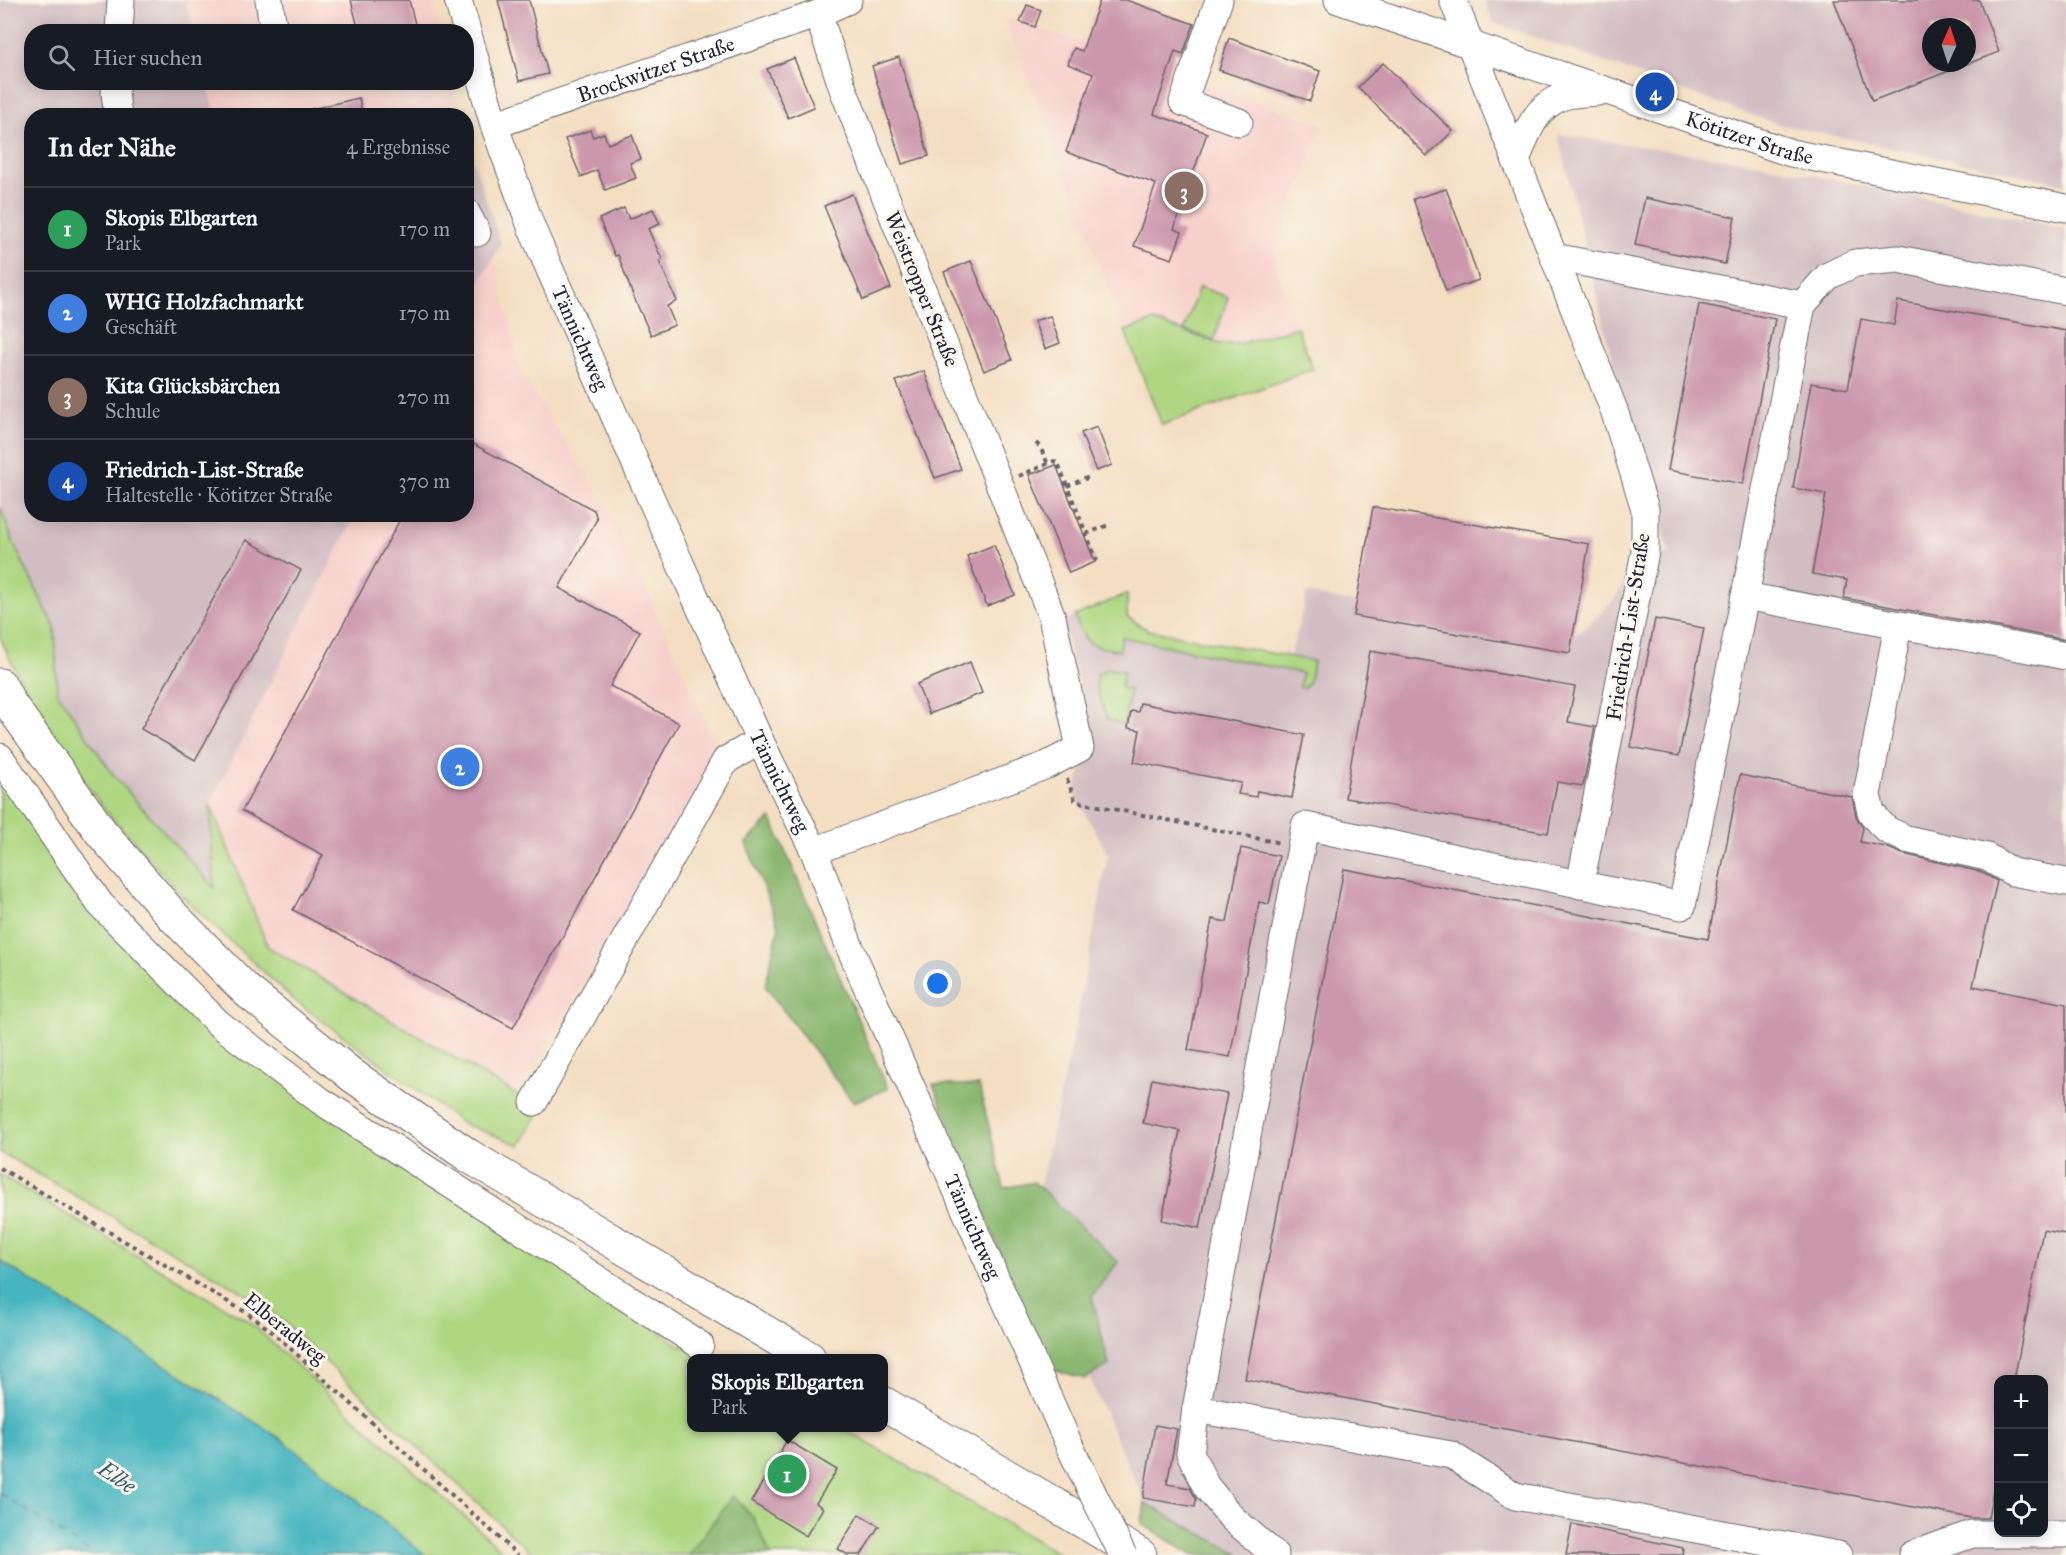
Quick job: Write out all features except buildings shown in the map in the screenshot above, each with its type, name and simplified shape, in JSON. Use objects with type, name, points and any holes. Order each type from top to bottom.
[{"type":"main road","points":[[0,685],[10,704],[101,832],[173,916],[247,990],[353,1076],[470,1156],[801,1354]]},
{"type":"main road","points":[[888,1405],[1140,1555]]},
{"type":"street","points":[[120,24],[121,0]]},
{"type":"street","points":[[269,0],[273,24]]},
{"type":"street","name":"Tännichtweg","points":[[458,0],[465,24]]},
{"type":"street","points":[[818,14],[848,0]]},
{"type":"street","points":[[1219,0],[1183,102],[1239,122]]},
{"type":"street","name":"Kötitzer Straße","points":[[1338,0],[1791,153],[2066,208]]},
{"type":"street","name":"Friedrich-List-Straße","points":[[1453,0],[1604,382],[1646,509],[1644,552],[1581,885]]},
{"type":"street","name":"Brockwitzer Straße","points":[[494,125],[818,14]]},
{"type":"street","name":"Weistropper Straße","points":[[814,851],[1047,765],[1080,748],[1052,616],[843,89],[818,14]]},
{"type":"street","name":"Tännichtweg","points":[[474,56],[494,125],[532,230],[760,741],[814,851],[850,948],[1002,1295],[1070,1447],[1123,1555]]},
{"type":"street","points":[[115,90],[117,108]]},
{"type":"street","points":[[1516,161],[1530,124],[1544,108],[1562,97],[1605,91]]},
{"type":"street","points":[[1554,257],[1802,304]]},
{"type":"street","points":[[1275,1555],[1232,1518],[1206,1486],[1190,1453],[1196,1409],[1305,826],[1682,906],[1802,304],[1827,276],[1855,263],[1898,259],[2066,291]]},
{"type":"street","points":[[1745,596],[2066,656]]},
{"type":"street","points":[[1898,625],[1868,795],[1871,812],[1887,830],[1906,838],[1987,857],[2012,872],[2066,882]]},
{"type":"street","points":[[534,1102],[726,760],[760,741]]},
{"type":"street","points":[[0,757],[100,904],[218,1023],[321,1101],[700,1345]]},
{"type":"street","points":[[1196,1409],[1451,1455],[1515,1496],[1837,1555]]},
{"type":"street","points":[[1912,1555],[1972,1534],[2059,1541]]},
{"type":"path","points":[[1036,443],[1048,464]]},
{"type":"path","points":[[999,485],[1054,461],[1058,463],[1097,561]]},
{"type":"path","points":[[1067,486],[1092,476]]},
{"type":"path","points":[[1086,534],[1111,524]]},
{"type":"path","points":[[1079,802],[1300,848]]},
{"type":"path","name":"Elberadweg","points":[[0,1168],[247,1313],[270,1330],[518,1555]]},
{"type":"shaded area","points":[[0,0],[185,0],[191,24],[24,24],[24,90],[208,90],[215,108],[24,108],[24,522],[351,522],[210,804],[215,889],[114,775],[57,692],[55,628],[13,542],[0,507]]},
{"type":"shaded area","points":[[185,0],[433,0],[438,24],[191,24]]},
{"type":"shaded area","points":[[1484,0],[2066,0],[2066,184],[1777,124],[1492,22]]},
{"type":"shaded area","points":[[1005,17],[1322,124],[1273,258],[1297,327],[1239,344],[1220,344],[1153,321],[1125,331]]},
{"type":"shaded area","points":[[208,90],[454,90],[458,108],[215,108]]},
{"type":"shaded area","points":[[1558,134],[1755,163],[2066,229],[2066,1555],[1240,1555],[1145,1503],[1028,1240],[1074,1034],[1108,854],[1075,791],[1092,733],[1062,622],[1127,594],[1127,617],[1148,630],[1290,657],[1307,593],[1526,638],[1581,632],[1615,599],[1633,565],[1670,553],[1613,363]]},
{"type":"shaded area","points":[[474,163],[501,244],[474,292]]},
{"type":"shaded area","points":[[494,257],[522,375],[609,510],[720,752],[516,1095],[268,947],[210,804],[351,522],[474,522],[474,293]]},
{"type":"green space","points":[[1199,287],[1228,297],[1214,340],[1184,330]]},
{"type":"green space","points":[[1153,321],[1220,344],[1239,344],[1297,327],[1313,369],[1162,425],[1125,331]]},
{"type":"green space","points":[[0,507],[13,542],[55,628],[57,692],[114,776],[214,888],[210,804],[268,947],[541,1109],[520,1145],[462,1123],[294,1000],[189,903],[104,809],[61,747],[17,674],[0,637]]},
{"type":"green space","points":[[1127,594],[1127,617],[1148,630],[1313,661],[1308,683],[1303,688],[1300,687],[1302,673],[1122,637],[1119,651],[1094,645],[1086,639],[1075,616]]},
{"type":"green space","points":[[1107,669],[1124,671],[1121,688],[1130,690],[1124,725],[1107,719],[1096,687],[1097,674]]},
{"type":"green space","points":[[0,782],[4,783],[60,867],[134,959],[197,1012],[679,1345],[711,1354],[687,1354],[687,1432],[849,1432],[1061,1555],[534,1555],[265,1305],[0,1152]]},
{"type":"green space","points":[[771,818],[888,1089],[853,1102],[765,986],[779,927],[746,843]]},
{"type":"green space","points":[[933,1084],[979,1086],[1004,1188],[1034,1182],[1118,1262],[1092,1296],[1109,1365],[1085,1379],[1046,1367]]},
{"type":"green space","points":[[0,1175],[248,1321],[507,1555],[425,1555],[283,1440],[0,1261]]},
{"type":"green space","points":[[733,1496],[753,1517],[771,1555],[688,1555]]},
{"type":"green space","points":[[1145,1503],[1240,1555],[1192,1555],[1142,1524]]},
{"type":"water","name":"Elbe","points":[[0,1261],[283,1440],[425,1555],[0,1555]]},
{"type":"ferry route","points":[[0,1493],[95,1555]]},
{"type":"place","name":"Friedrich-List-Straße","points":[[1655,92]]},
{"type":"place","name":"Kita Glücksbärchen","points":[[1184,191]]},
{"type":"place","name":"WHG Holzfachmarkt","points":[[460,767]]},
{"type":"place","name":"Skopis Elbgarten","points":[[787,1474]]}]
